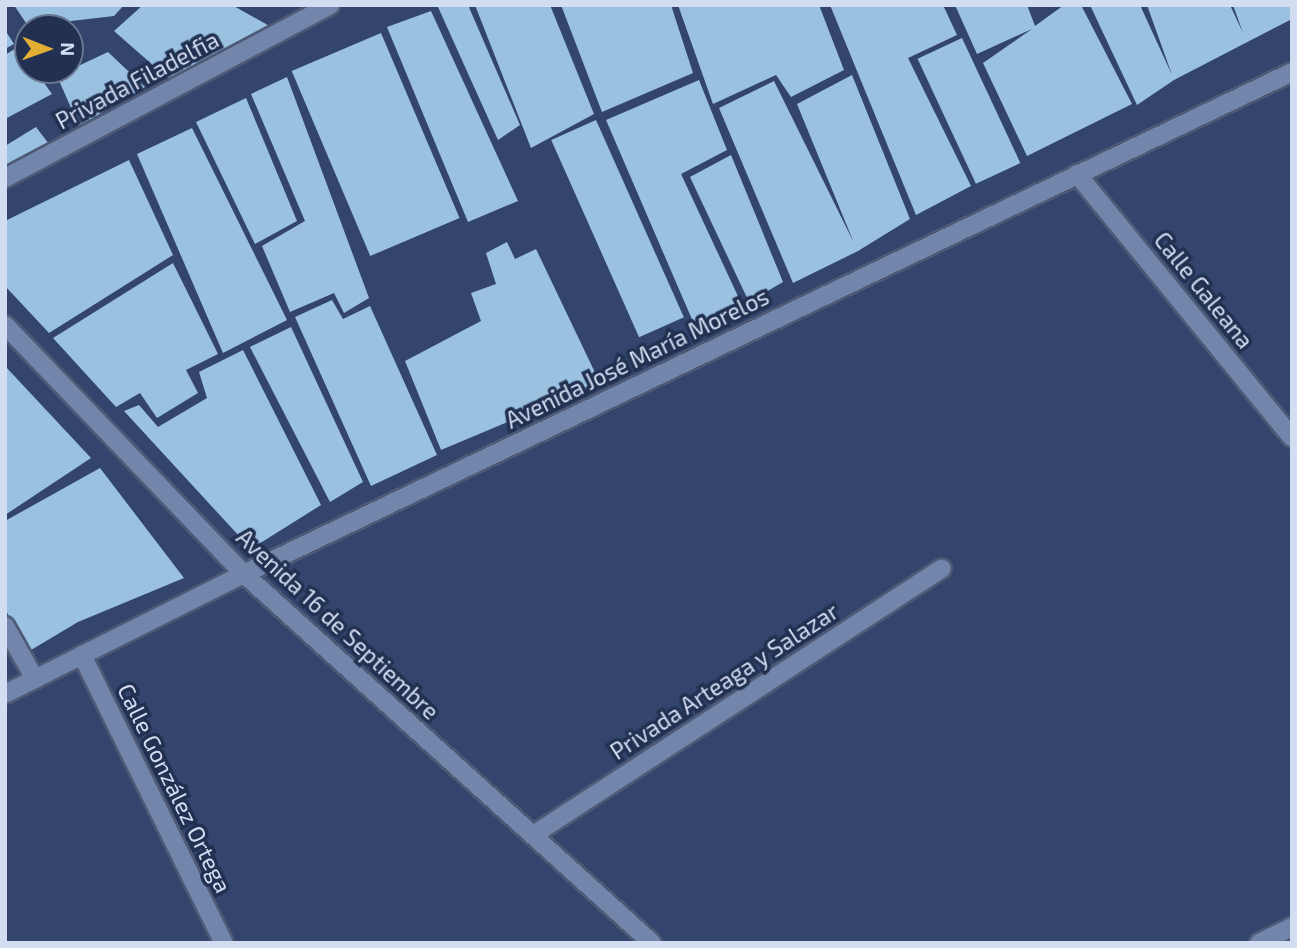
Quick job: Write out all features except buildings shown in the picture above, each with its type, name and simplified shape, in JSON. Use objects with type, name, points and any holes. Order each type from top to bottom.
[{"type":"street","name":"Privada Filadelfia","points":[[5,178],[328,6]]},
{"type":"street","name":"Avenida José María Morelos","points":[[5,694],[244,574],[1292,72]]},
{"type":"street","name":"Calle Galeana","points":[[1077,174],[1292,438]]},
{"type":"street","name":"Avenida 16 de Septiembre","points":[[5,325],[244,574],[652,943]]},
{"type":"street","name":"Privada Arteaga y Salazar","points":[[533,835],[942,568]]},
{"type":"street","points":[[5,626],[35,679]]},
{"type":"street","name":"Calle González Ortega","points":[[82,655],[224,943]]},
{"type":"street","points":[[1259,943],[1292,927]]},
{"type":"shaded area","points":[[5,5],[1292,5],[1292,943],[5,943]]}]
